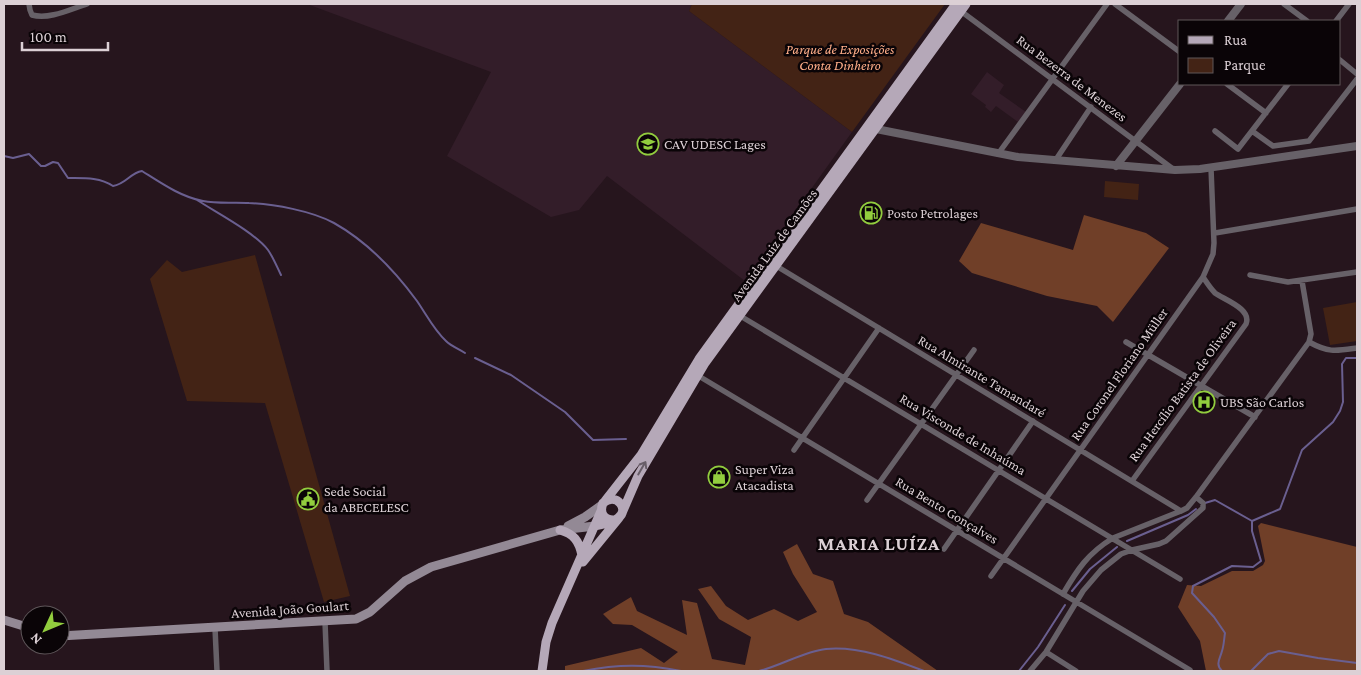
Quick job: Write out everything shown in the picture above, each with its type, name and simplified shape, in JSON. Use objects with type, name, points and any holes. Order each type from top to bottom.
[{"type":"main road","name":"Avenida Luiz de Camões","points":[[575,572],[603,506],[641,455],[694,373],[736,314],[960,6]]},
{"type":"main road","name":"Avenida Luiz de Camões","points":[[575,572],[619,517],[638,476],[694,373]]},
{"type":"main road","points":[[612,499],[618,501],[622,506],[619,517],[605,518],[603,506],[612,499]]},
{"type":"main road","name":"Avenida João Goulart","points":[[560,530],[603,506]]},
{"type":"main road","points":[[595,526],[619,517]]},
{"type":"main road","name":"Avenida João Goulart","points":[[70,635],[356,619],[362,617],[405,581],[431,567],[560,530],[595,526]]},
{"type":"main road","points":[[560,530],[574,536],[580,546],[582,555]]},
{"type":"main road","points":[[542,671],[546,642],[552,623],[575,572]]},
{"type":"main road","points":[[4,620],[20,625]]},
{"type":"street","points":[[29,4],[32,15],[39,17],[87,4]]},
{"type":"street","points":[[998,154],[1106,4]]},
{"type":"street","points":[[1115,4],[1178,51]]},
{"type":"street","points":[[1229,20],[1241,4]]},
{"type":"street","points":[[1284,4],[1306,20]]},
{"type":"street","points":[[1337,20],[1349,4]]},
{"type":"street","name":"Rua Bezerra de Menezes","points":[[960,6],[1052,79],[1175,170]]},
{"type":"street","points":[[1341,61],[1357,74]]},
{"type":"street","points":[[1252,131],[1273,146],[1309,141],[1357,79]]},
{"type":"street","points":[[1116,166],[1137,142],[1179,85]]},
{"type":"street","points":[[1228,85],[1266,112]]},
{"type":"street","points":[[1215,131],[1238,149],[1287,85]]},
{"type":"street","points":[[1055,161],[1091,108]]},
{"type":"street","points":[[871,128],[998,154],[1055,161],[1175,170],[1211,168],[1357,146]]},
{"type":"street","name":"Rua Coronel Floriano Müller","points":[[991,576],[1203,277],[1213,254],[1215,233],[1211,168]]},
{"type":"street","points":[[1215,233],[1357,209]]},
{"type":"street","name":"Rua Almirante Tamandaré","points":[[772,264],[1181,511]]},
{"type":"street","points":[[1250,275],[1276,281],[1302,281],[1357,272]]},
{"type":"street","name":"Rua Hercílio Batista de Oliveira","points":[[1132,481],[1246,324],[1247,320],[1244,312],[1214,292],[1203,277]]},
{"type":"street","points":[[1063,594],[1087,557],[1113,538],[1181,511],[1187,508],[1196,497],[1309,342],[1311,334],[1302,281]]},
{"type":"street","name":"Rua Visconde de Inhaúma","points":[[736,314],[1180,579]]},
{"type":"street","points":[[794,450],[879,328]]},
{"type":"street","points":[[1126,342],[1254,417]]},
{"type":"street","points":[[1309,342],[1330,351],[1357,348]]},
{"type":"street","points":[[867,500],[974,350]]},
{"type":"street","name":"Rua Bento Gonçalves","points":[[694,373],[1190,670]]},
{"type":"street","points":[[944,549],[1034,422]]},
{"type":"street","points":[[1030,671],[1046,652],[1076,601],[1101,570],[1121,554],[1159,544],[1176,533],[1203,508],[1203,503],[1196,497]]},
{"type":"street","points":[[324,622],[326,671]]},
{"type":"street","points":[[215,628],[217,671]]},
{"type":"street","points":[[1046,652],[1076,671]]},
{"type":"shaded area","name":"CAV UDESC Lages","points":[[307,4],[692,4],[689,11],[852,132],[745,281],[607,176],[579,210],[551,217],[447,156],[491,72]]},
{"type":"shaded area","points":[[987,72],[1004,85],[999,93],[1026,112],[1018,122],[996,106],[991,112],[985,107],[986,105],[971,94]]},
{"type":"shaded area","points":[[1084,215],[1146,233],[1169,248],[1113,322],[1097,306],[1047,296],[972,273],[959,261],[981,223],[1073,250]]},
{"type":"shaded area","points":[[1261,523],[1357,547],[1357,671],[1206,671],[1200,641],[1178,607],[1187,585],[1201,586],[1232,571],[1253,571],[1263,565],[1265,561],[1258,526]]},
{"type":"shaded area","points":[[797,544],[813,574],[833,581],[844,614],[868,622],[938,671],[565,671],[565,666],[641,648],[664,663],[678,652],[632,625],[613,624],[603,614],[631,597],[637,611],[687,635],[682,600],[697,603],[712,659],[745,665],[751,637],[719,619],[698,589],[711,586],[726,606],[748,620],[774,609],[798,621],[817,612],[793,574],[783,552]]},
{"type":"green space","name":"Parque de Exposições Conta Dinheiro","points":[[692,4],[945,4],[852,132],[689,11]]},
{"type":"green space","points":[[1105,181],[1139,184],[1138,200],[1104,197]]},
{"type":"green space","name":"Sede Social da ABECELESC","points":[[255,255],[350,596],[324,602],[265,403],[187,401],[150,279],[167,260],[182,272]]},
{"type":"green space","points":[[1357,302],[1357,341],[1330,345],[1323,308]]},
{"type":"waterway","points":[[4,156],[13,158],[29,154],[41,166],[53,162],[58,163],[68,178],[86,178],[113,186],[142,171],[171,189],[195,199],[270,205],[293,209],[325,219],[346,230],[390,268],[417,301],[442,337],[465,353]]},
{"type":"waterway","points":[[197,200],[262,243],[270,253],[281,275]]},
{"type":"waterway","points":[[475,358],[511,375],[565,412],[593,440],[626,439]]},
{"type":"waterway","points":[[1222,671],[1218,664],[1225,633],[1214,617],[1192,593],[1193,586],[1232,566],[1253,567],[1261,561],[1252,531],[1252,521],[1280,509],[1302,450],[1333,422],[1340,411],[1343,402],[1342,364],[1346,358],[1357,358]]},
{"type":"waterway","points":[[1205,503],[1215,500],[1252,521]]},
{"type":"waterway","points":[[1127,541],[1188,515],[1196,509]]},
{"type":"waterway","points":[[1072,591],[1090,569],[1117,547]]},
{"type":"waterway","points":[[1019,671],[1038,647],[1065,605]]},
{"type":"waterway","points":[[759,671],[818,650],[826,649],[864,651],[924,671]]},
{"type":"waterway","points":[[1251,671],[1268,654],[1279,651],[1357,663]]},
{"type":"waterway","points":[[583,671],[632,666],[681,671]]},
{"type":"place","name":"CAV UDESC Lages","points":[[648,144]]},
{"type":"place","name":"Posto Petrolages","points":[[871,213]]},
{"type":"place","name":"UBS São Carlos","points":[[1204,402]]},
{"type":"place","name":"Super Viza Atacadista","points":[[719,477]]},
{"type":"place","name":"Sede Social da ABECELESC","points":[[308,499]]},
{"type":"district","name":"MARIA LUÍZA","points":[[879,543]]}]
